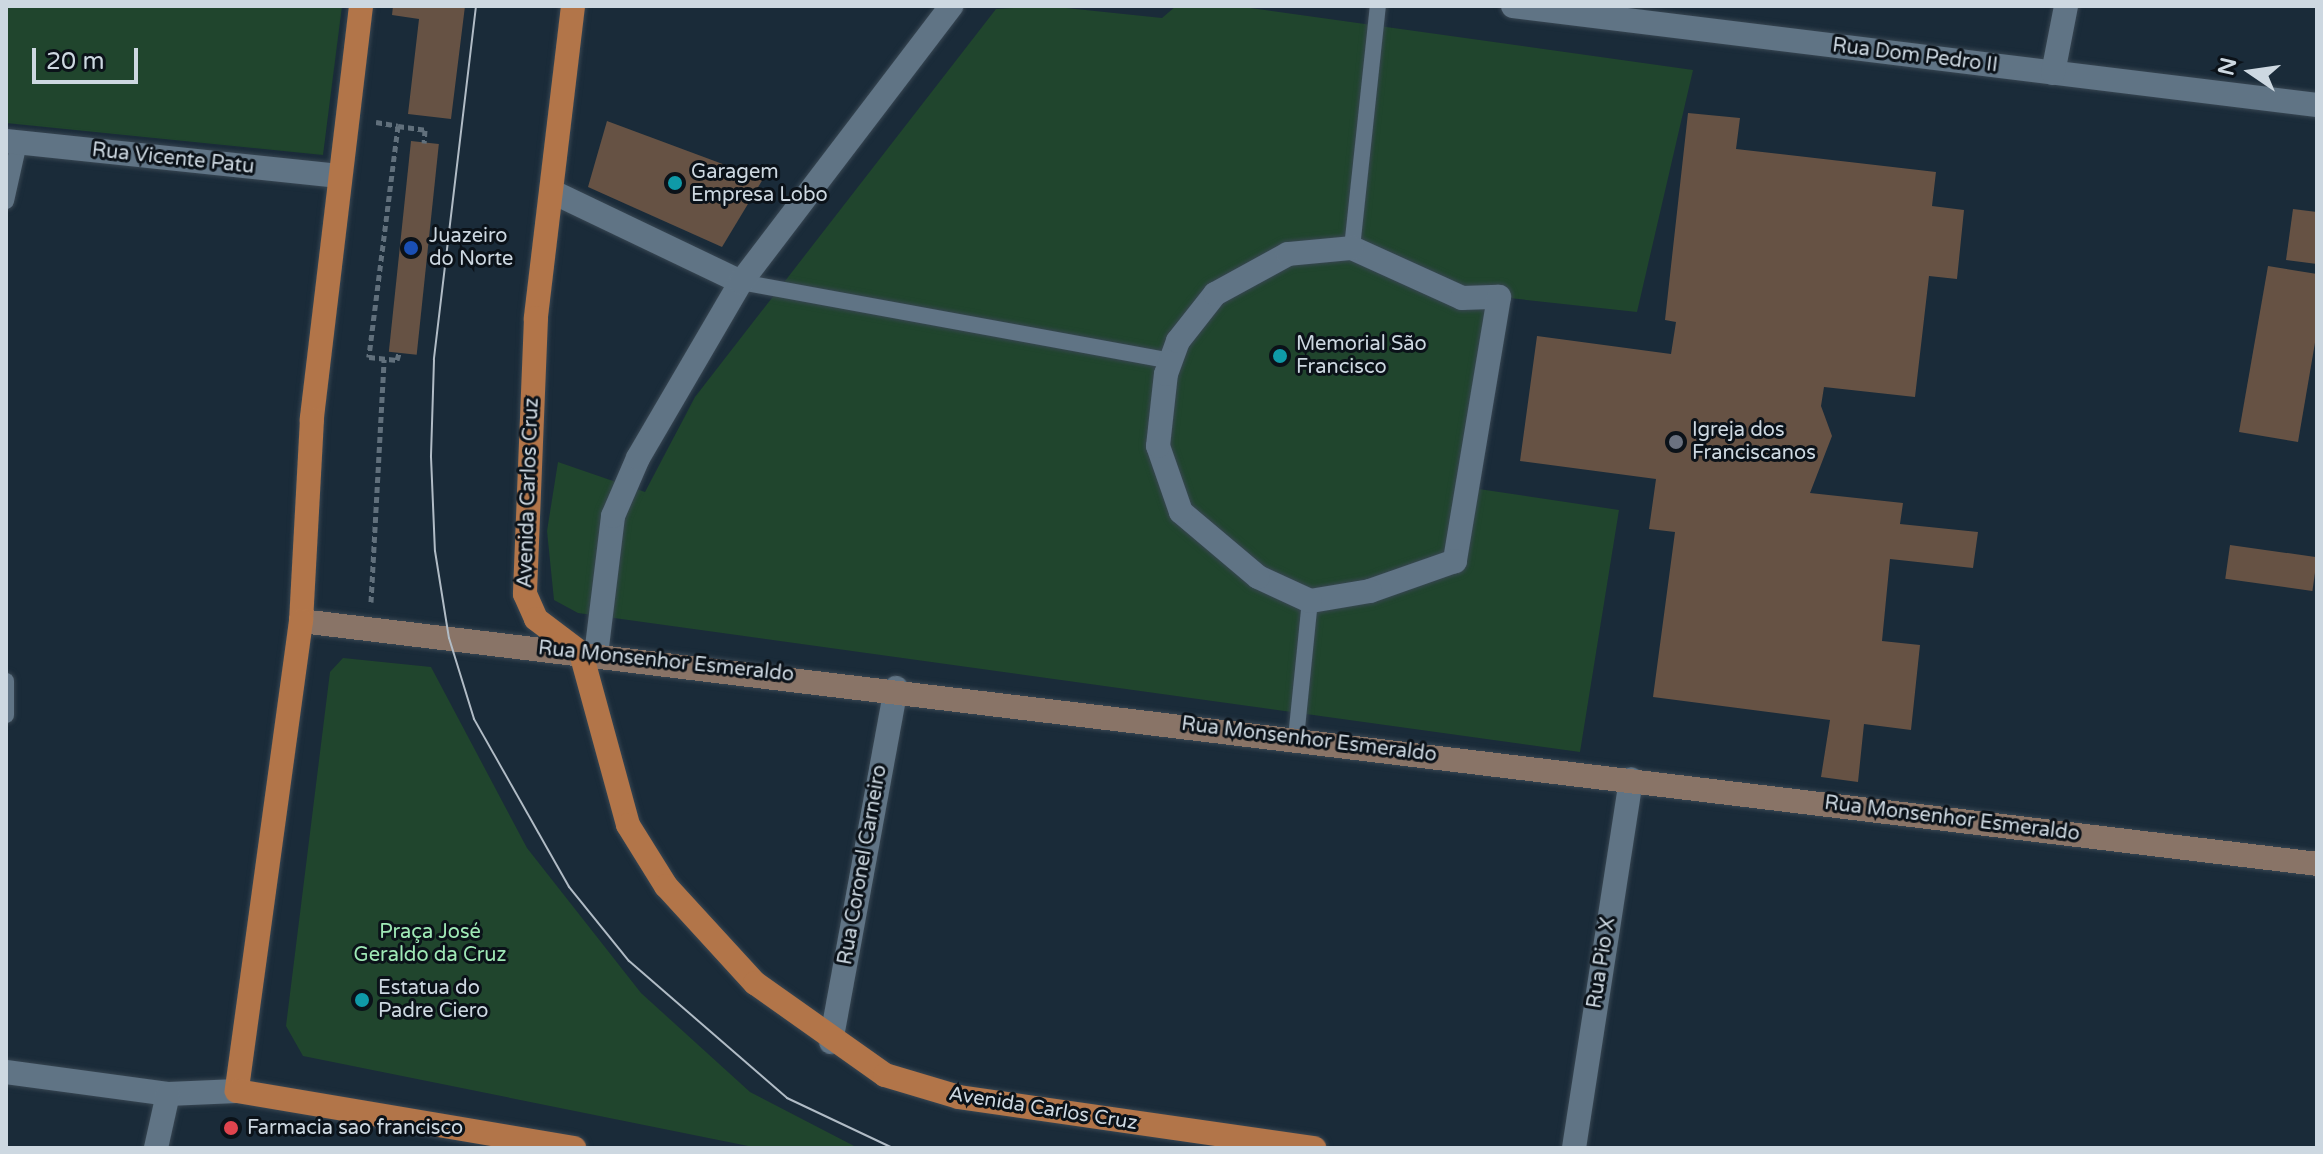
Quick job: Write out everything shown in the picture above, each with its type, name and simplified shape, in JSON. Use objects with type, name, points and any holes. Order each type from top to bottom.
[{"type":"main road","points":[[361,6],[312,419],[301,621],[237,1091],[574,1148]]},
{"type":"main road","name":"Avenida Carlos Cruz","points":[[573,6],[555,193],[536,318],[525,594],[536,619],[588,654],[628,825],[666,886],[755,983],[831,1042],[885,1075],[959,1097],[1314,1148]]},
{"type":"street","points":[[588,654],[613,516],[741,282],[951,6]]},
{"type":"street","name":"Rua Dom Pedro II","points":[[1513,6],[2317,105]]},
{"type":"street","points":[[2053,73],[2066,6]]},
{"type":"street","name":"Rua Vicente Patu","points":[[12,142],[339,176]]},
{"type":"street","points":[[555,193],[741,282]]},
{"type":"street","points":[[1352,248],[1462,298],[1499,297],[1455,561],[1370,591],[1310,601],[1258,577],[1181,512],[1158,446],[1170,361],[1215,294],[1247,273],[1288,254],[1352,248]]},
{"type":"street","name":"Rua Monsenhor Esmeraldo","points":[[301,621],[896,688],[2317,864]]},
{"type":"street","name":"Rua Coronel Carneiro","points":[[831,1042],[896,688]]},
{"type":"street","name":"Rua Pio X","points":[[1574,1148],[1631,779]]},
{"type":"street","points":[[6,1072],[168,1094],[237,1091]]},
{"type":"street","points":[[156,1148],[168,1094]]},
{"type":"lane","points":[[1352,248],[1378,6]]},
{"type":"lane","points":[[6,201],[12,142]]},
{"type":"lane","points":[[741,282],[1170,361]]},
{"type":"lane","points":[[1296,738],[1310,601]]},
{"type":"lane","points":[[6,681],[6,715]]},
{"type":"path","points":[[347,118],[425,130],[424,143]]},
{"type":"path","points":[[398,126],[369,357],[397,360],[399,353]]},
{"type":"path","points":[[370,629],[384,359]]},
{"type":"green space","points":[[6,6],[342,6],[323,155],[6,123]]},
{"type":"green space","points":[[1047,6],[1162,18],[1176,6],[1236,6],[1693,70],[1637,312],[1500,297],[1472,488],[1619,510],[1580,752],[578,613],[554,600],[547,531],[558,462],[645,492],[695,397],[996,9]]},
{"type":"green space","name":"Praça José Geraldo da Cruz","points":[[343,658],[431,667],[527,848],[641,993],[750,1092],[858,1148],[758,1148],[303,1056],[286,1026],[330,672]]},
{"type":"building","points":[[393,6],[465,6],[451,119],[408,114],[419,19],[392,15]]},
{"type":"building","name":"Igreja dos Franciscanos","points":[[1688,113],[1740,118],[1736,149],[1936,172],[1932,206],[1964,210],[1957,279],[1929,276],[1915,397],[1824,387],[1821,406],[1832,436],[1810,493],[1903,503],[1900,524],[1978,532],[1973,568],[1890,559],[1882,641],[1920,645],[1911,730],[1864,724],[1858,782],[1821,777],[1830,720],[1653,697],[1675,532],[1649,529],[1656,479],[1520,461],[1537,336],[1671,354],[1676,322],[1665,320]]},
{"type":"building","name":"Garagem Empresa Lobo","points":[[607,121],[763,179],[722,247],[588,187]]},
{"type":"building","name":"Juazeiro do Norte","points":[[411,141],[439,144],[417,355],[389,352]]},
{"type":"building","points":[[2293,209],[2317,212],[2317,264],[2286,260]]},
{"type":"building","points":[[2268,266],[2317,274],[2317,331],[2298,442],[2239,432]]},
{"type":"building","points":[[2230,545],[2317,557],[2312,591],[2225,579]]},
{"type":"tram line","points":[[476,6],[434,360],[431,457],[435,551],[449,638],[474,719],[569,887],[629,961],[787,1098],[893,1148]]},
{"type":"place","name":"Garagem Empresa Lobo","points":[[675,183]]},
{"type":"place","name":"Juazeiro do Norte","points":[[411,248]]},
{"type":"place","name":"Memorial São Francisco","points":[[1280,356]]},
{"type":"place","name":"Igreja dos Franciscanos","points":[[1676,442]]},
{"type":"place","name":"Estatua do Padre Ciero","points":[[362,1000]]},
{"type":"place","name":"Farmacia sao francisco","points":[[231,1128]]}]
